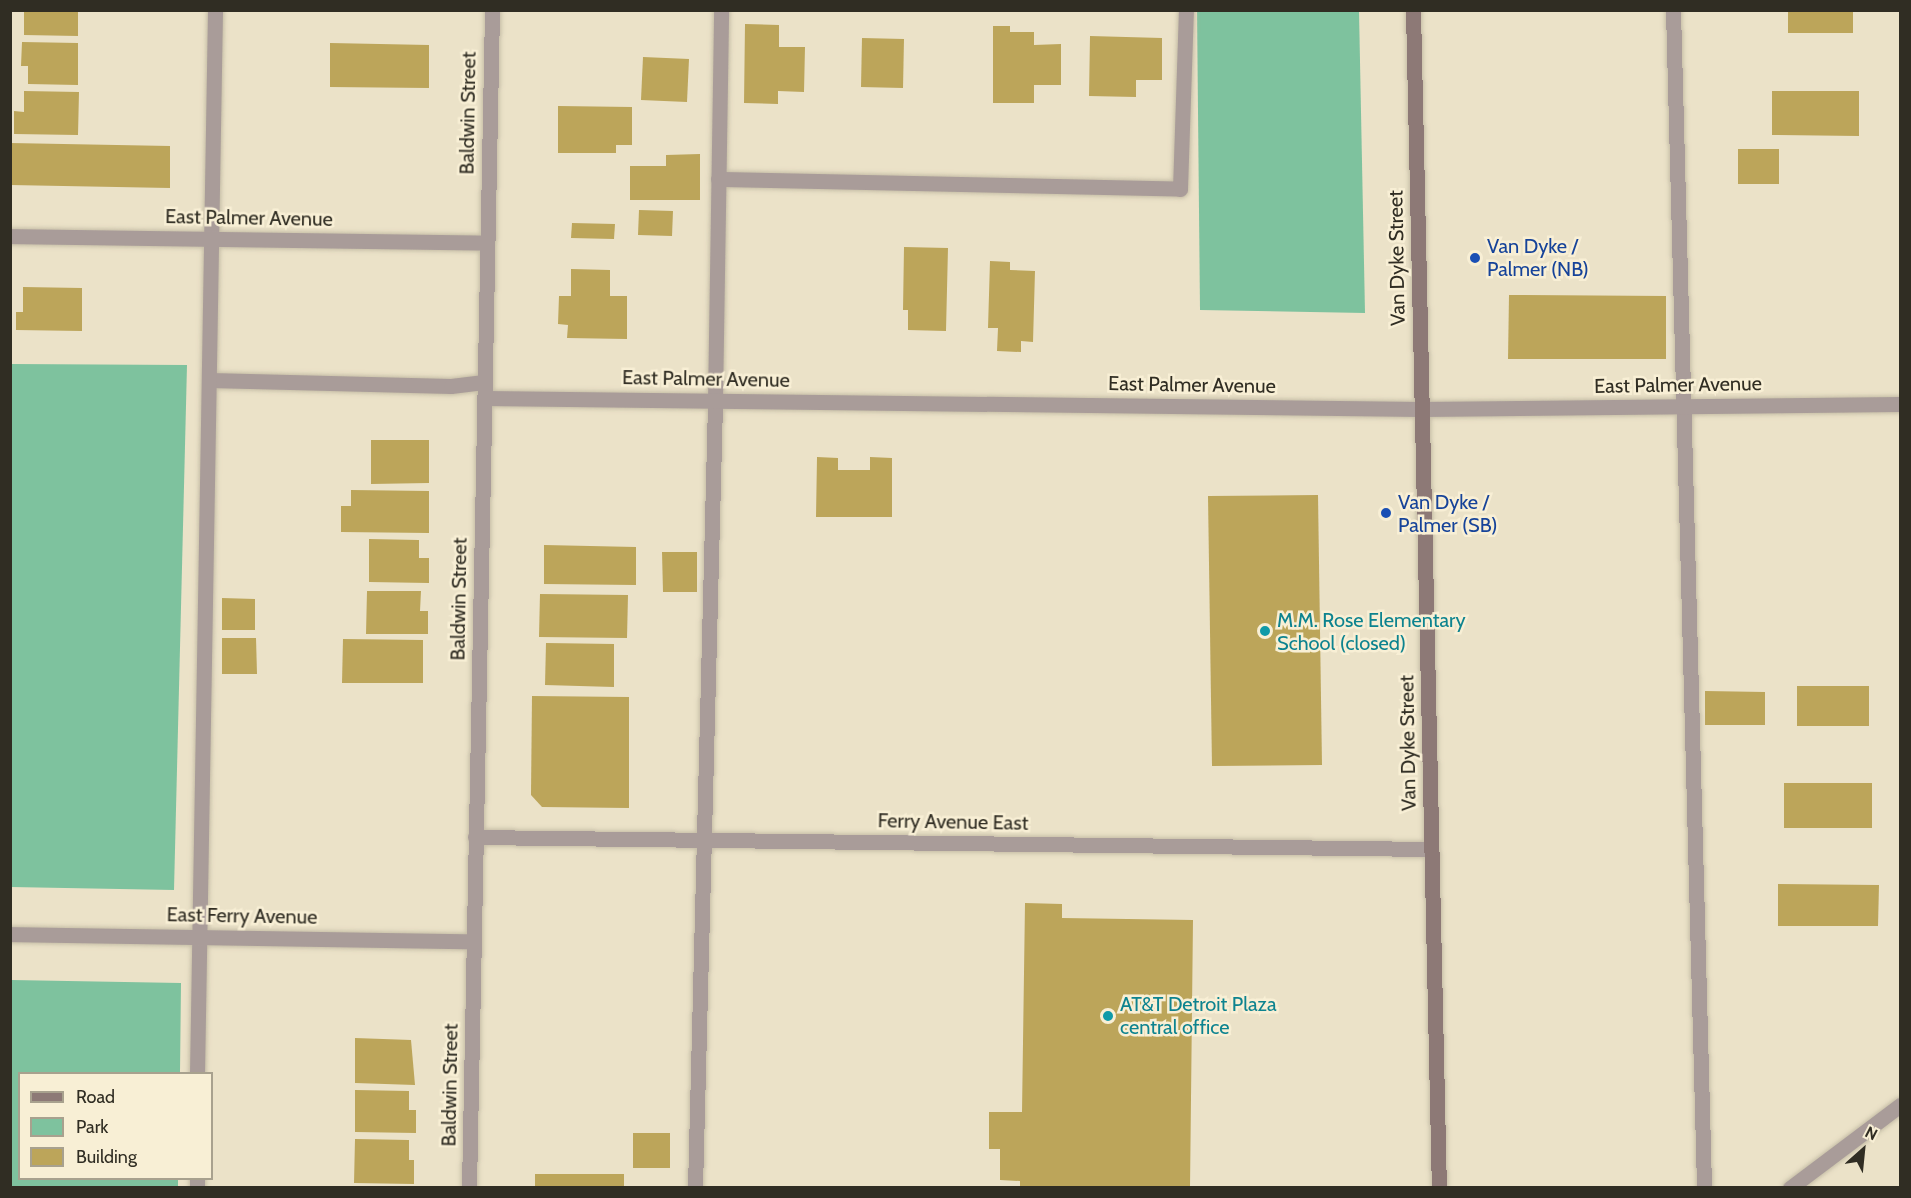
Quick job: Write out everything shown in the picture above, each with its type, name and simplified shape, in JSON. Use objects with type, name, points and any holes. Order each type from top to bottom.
[{"type":"main road","name":"Van Dyke Street","points":[[1413,10],[1438,1188]]},
{"type":"street","points":[[197,1072],[197,937],[215,10]]},
{"type":"street","name":"Baldwin Street","points":[[469,1188],[492,10]]},
{"type":"street","points":[[695,1188],[715,400],[721,10]]},
{"type":"street","points":[[718,179],[1180,189],[1186,10]]},
{"type":"street","points":[[1673,10],[1704,1188]]},
{"type":"street","name":"East Palmer Avenue","points":[[10,236],[487,243]]},
{"type":"street","name":"East Palmer Avenue","points":[[209,380],[451,386],[484,390],[715,400],[1421,409],[1900,404]]},
{"type":"street","name":"Ferry Avenue East","points":[[475,837],[1431,849]]},
{"type":"street","name":"East Ferry Avenue","points":[[10,934],[473,941]]},
{"type":"street","points":[[1790,1188],[1900,1105]]},
{"type":"green space","points":[[1197,11],[1359,11],[1365,313],[1200,310]]},
{"type":"green space","points":[[11,364],[187,365],[174,890],[11,887]]},
{"type":"green space","points":[[11,980],[181,983],[180,1072],[18,1072],[18,1180],[178,1180],[178,1187],[11,1187]]},
{"type":"building","points":[[24,10],[78,10],[78,36],[24,35]]},
{"type":"building","points":[[1788,10],[1853,10],[1853,33],[1788,33]]},
{"type":"building","points":[[745,24],[779,25],[779,47],[805,47],[804,92],[778,91],[778,104],[744,103]]},
{"type":"building","points":[[993,26],[1010,26],[1010,32],[1034,32],[1034,45],[1061,44],[1061,85],[1034,85],[1034,103],[993,103]]},
{"type":"building","points":[[1090,36],[1162,38],[1162,80],[1136,80],[1136,97],[1089,96]]},
{"type":"building","points":[[862,38],[904,39],[903,88],[861,87]]},
{"type":"building","points":[[22,42],[78,43],[78,85],[28,84],[28,66],[21,66]]},
{"type":"building","points":[[330,43],[429,45],[429,88],[330,87]]},
{"type":"building","points":[[643,57],[689,59],[687,102],[641,100]]},
{"type":"building","points":[[24,91],[79,92],[78,135],[14,134],[14,111],[24,112]]},
{"type":"building","points":[[1772,91],[1859,91],[1859,136],[1772,135]]},
{"type":"building","points":[[558,106],[632,107],[632,145],[616,145],[616,153],[558,153]]},
{"type":"building","points":[[10,143],[170,146],[170,188],[10,185]]},
{"type":"building","points":[[1738,149],[1779,149],[1779,184],[1738,184]]},
{"type":"building","points":[[700,154],[700,200],[630,200],[630,166],[666,166],[666,155]]},
{"type":"building","points":[[639,210],[673,211],[672,236],[638,235]]},
{"type":"building","points":[[572,223],[615,224],[614,239],[571,238]]},
{"type":"building","points":[[904,247],[948,248],[946,331],[908,330],[908,310],[903,310]]},
{"type":"building","points":[[990,261],[1010,262],[1010,270],[1035,271],[1033,342],[1021,341],[1021,352],[997,351],[998,328],[988,328]]},
{"type":"building","points":[[571,269],[610,270],[610,296],[627,296],[627,339],[567,338],[568,325],[558,324],[559,296],[571,296]]},
{"type":"building","points":[[23,287],[82,288],[82,331],[16,330],[16,312],[23,312]]},
{"type":"building","points":[[1509,295],[1666,296],[1666,359],[1508,359]]},
{"type":"building","points":[[371,440],[429,440],[429,483],[371,484]]},
{"type":"building","points":[[817,457],[838,458],[838,470],[870,470],[870,457],[892,458],[892,517],[816,517]]},
{"type":"building","points":[[351,490],[429,491],[429,533],[341,532],[341,506],[351,506]]},
{"type":"building","name":"M.M. Rose Elementary School (closed)","points":[[1318,495],[1322,765],[1212,766],[1208,496]]},
{"type":"building","points":[[369,539],[419,540],[419,558],[429,558],[429,583],[369,582]]},
{"type":"building","points":[[544,545],[636,547],[636,585],[544,584]]},
{"type":"building","points":[[662,552],[697,552],[697,592],[663,592]]},
{"type":"building","points":[[367,591],[421,591],[420,611],[428,611],[428,634],[366,634]]},
{"type":"building","points":[[540,594],[628,595],[627,638],[539,637]]},
{"type":"building","points":[[222,598],[255,599],[255,630],[222,630]]},
{"type":"building","points":[[222,638],[256,638],[257,674],[222,674]]},
{"type":"building","points":[[343,639],[423,640],[423,683],[342,683]]},
{"type":"building","points":[[546,643],[614,644],[614,687],[545,685]]},
{"type":"building","points":[[1797,686],[1869,686],[1869,726],[1797,726]]},
{"type":"building","points":[[1705,691],[1765,692],[1765,725],[1705,725]]},
{"type":"building","points":[[532,696],[629,697],[629,808],[542,807],[531,795]]},
{"type":"building","points":[[1784,783],[1872,783],[1872,828],[1784,828]]},
{"type":"building","points":[[1778,884],[1879,885],[1878,926],[1778,926]]},
{"type":"building","name":"AT&T Detroit Plaza central office","points":[[1025,903],[1062,904],[1062,918],[1193,920],[1190,1188],[1020,1188],[1020,1181],[1000,1180],[1000,1149],[989,1149],[989,1112],[1022,1112]]},
{"type":"building","points":[[355,1038],[411,1040],[415,1085],[355,1083]]},
{"type":"building","points":[[355,1090],[409,1091],[409,1110],[416,1110],[416,1133],[355,1132]]},
{"type":"building","points":[[633,1133],[670,1133],[670,1168],[633,1168]]},
{"type":"building","points":[[355,1139],[409,1140],[409,1160],[414,1160],[414,1184],[354,1183]]},
{"type":"building","points":[[535,1174],[624,1174],[624,1188],[535,1188]]},
{"type":"place","name":"Van Dyke / Palmer (NB)","points":[[1475,258]]},
{"type":"place","name":"Van Dyke / Palmer (SB)","points":[[1386,513]]},
{"type":"place","name":"M.M. Rose Elementary School (closed)","points":[[1265,631]]},
{"type":"place","name":"AT&T Detroit Plaza central office","points":[[1108,1016]]}]
